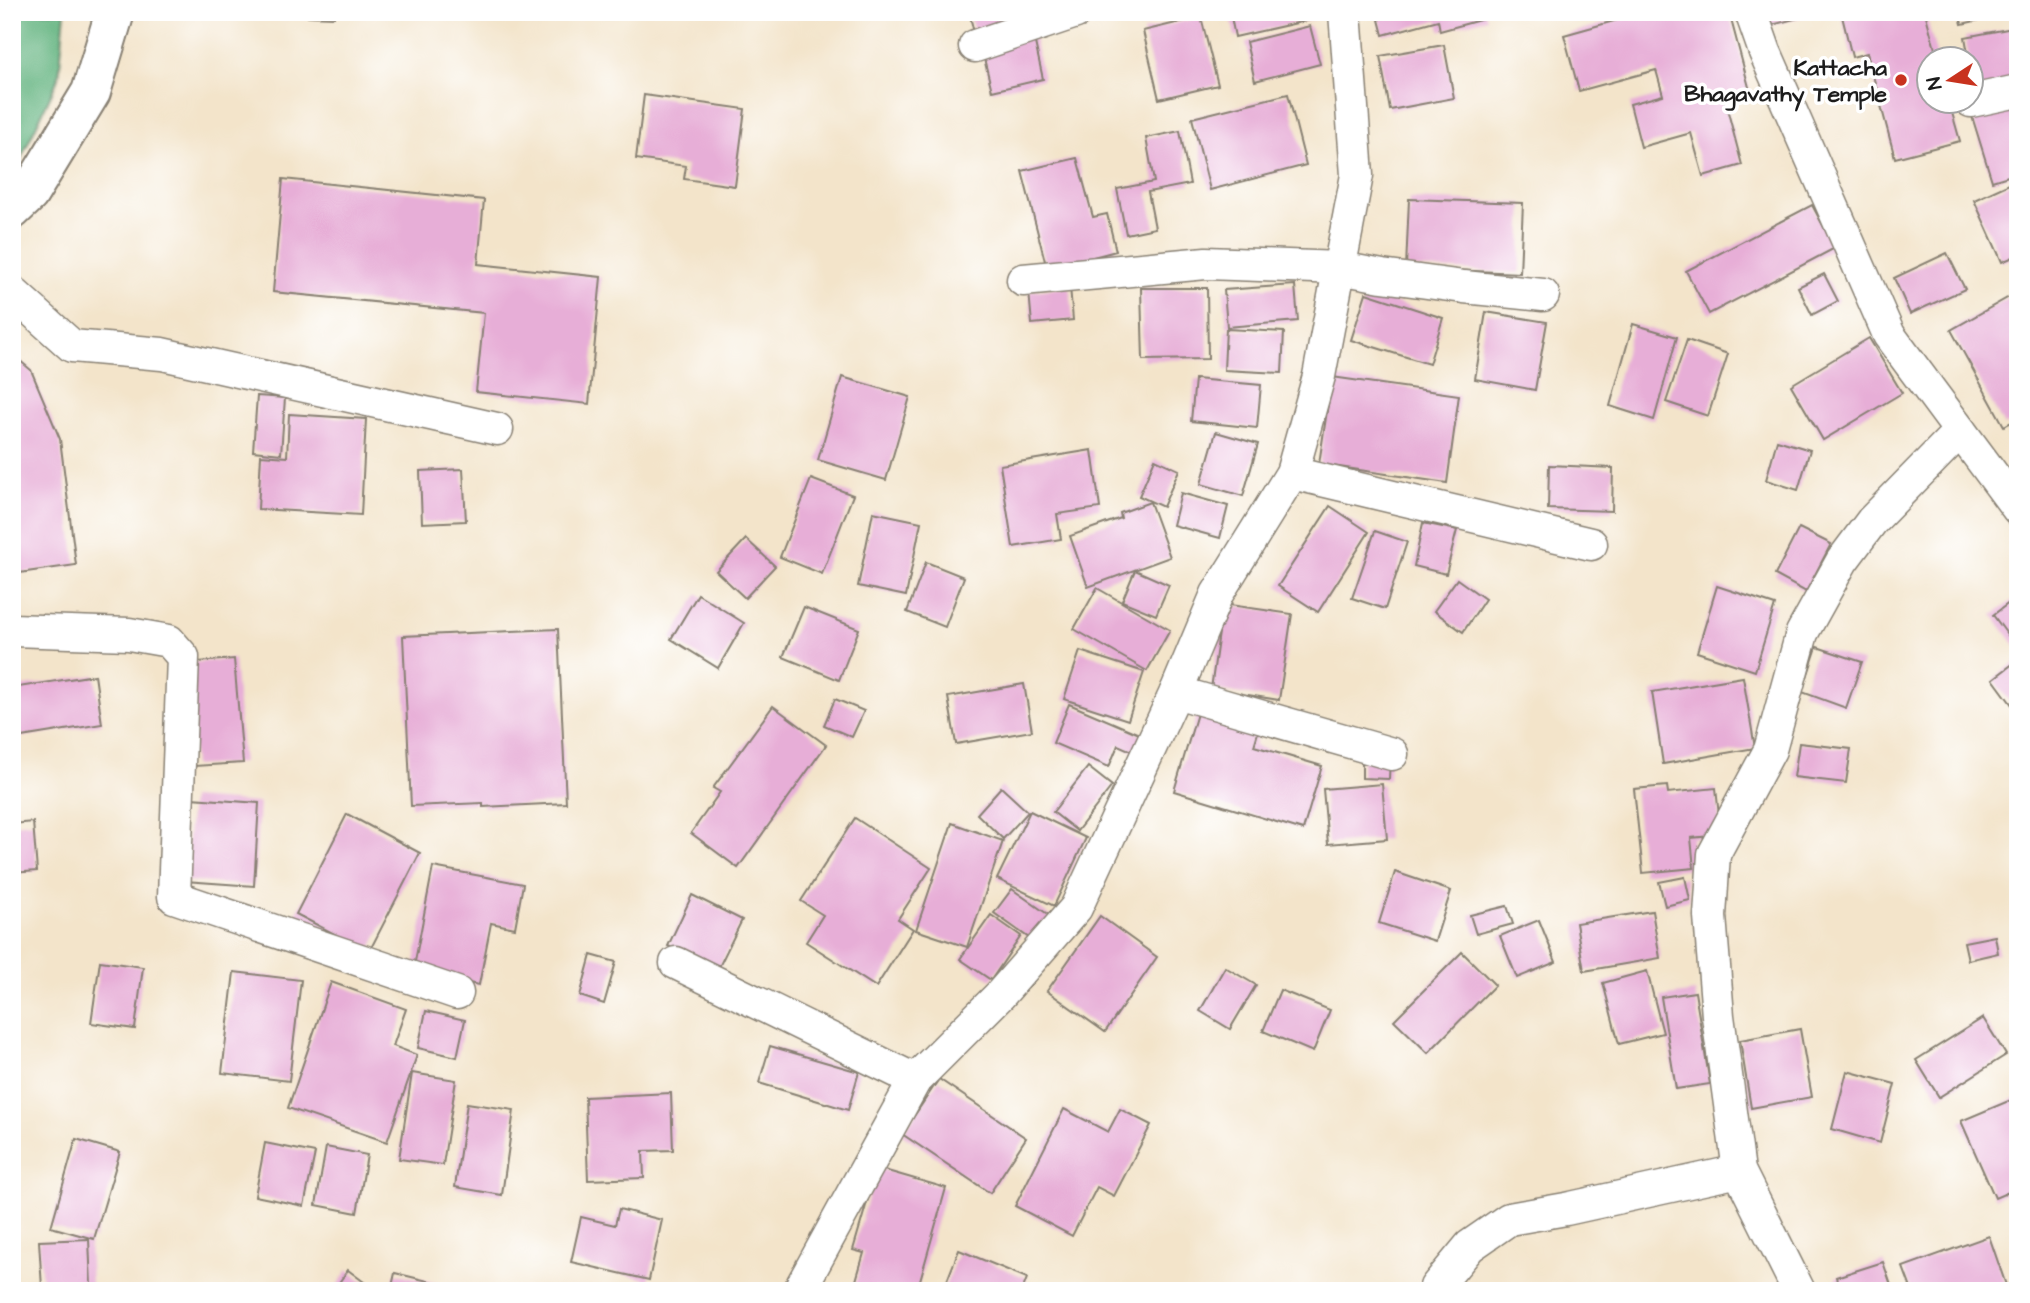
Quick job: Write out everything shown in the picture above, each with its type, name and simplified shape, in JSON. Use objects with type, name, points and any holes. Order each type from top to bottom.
[{"type":"street","points":[[12,210],[29,194],[91,92],[115,12]]},
{"type":"street","points":[[975,46],[1076,12]]},
{"type":"street","points":[[799,1291],[915,1080],[1000,995],[1076,908],[1176,692],[1217,594],[1292,472],[1319,376],[1357,175],[1345,12]]},
{"type":"street","points":[[1751,12],[1765,52],[1889,335],[2018,509]]},
{"type":"street","points":[[1984,98],[2018,91]]},
{"type":"street","points":[[1023,280],[1206,263],[1340,268],[1450,285],[1543,295]]},
{"type":"street","points":[[12,292],[72,346],[162,354],[497,429]]},
{"type":"street","points":[[1799,1291],[1739,1171],[1718,1016],[1710,916],[1714,854],[1770,750],[1802,633],[1842,561],[1881,512],[1960,431]]},
{"type":"street","points":[[1292,472],[1591,544]]},
{"type":"street","points":[[12,630],[129,634],[169,641],[183,657],[174,897],[457,993]]},
{"type":"street","points":[[1176,692],[1392,754]]},
{"type":"street","points":[[677,963],[915,1080]]},
{"type":"street","points":[[1435,1291],[1470,1246],[1509,1219],[1739,1171]]},
{"type":"green space","points":[[12,12],[65,12],[59,77],[12,178]]},
{"type":"building","points":[[334,12],[334,17],[254,14]]},
{"type":"building","points":[[969,12],[1020,12],[1023,24],[975,37]]},
{"type":"building","points":[[1230,12],[1317,12],[1319,18],[1235,37]]},
{"type":"building","points":[[1377,12],[1485,12],[1487,18],[1440,31],[1438,20],[1383,35]]},
{"type":"building","points":[[1646,12],[1679,12],[1680,18],[1701,12],[1729,12],[1750,91],[1724,97],[1742,165],[1703,176],[1691,133],[1641,147],[1630,104],[1663,95],[1656,70],[1579,91],[1564,35]]},
{"type":"building","name":"Kattacha Bhagavathy Temple","points":[[1765,12],[1817,12],[1817,13],[1768,26]]},
{"type":"building","name":"Kattacha Bhagavathy Temple","points":[[1841,12],[1925,12],[1934,46],[1914,46],[1914,116],[1953,116],[1960,141],[1895,158],[1867,53],[1852,57]]},
{"type":"building","points":[[1959,12],[2010,12],[2010,13],[1962,24]]},
{"type":"building","points":[[1201,17],[1218,85],[1159,99],[1143,31]]},
{"type":"building","points":[[1310,26],[1320,64],[1255,81],[1246,42]]},
{"type":"building","points":[[2018,27],[2018,83],[1984,90],[1984,46],[1967,46],[1965,37]]},
{"type":"building","points":[[1034,38],[1043,79],[992,91],[982,50]]},
{"type":"building","points":[[1444,45],[1454,98],[1390,110],[1380,56]]},
{"type":"building","points":[[1288,94],[1306,165],[1210,190],[1192,118]]},
{"type":"building","points":[[644,95],[745,109],[735,186],[684,179],[686,166],[636,159]]},
{"type":"building","points":[[2010,98],[2018,124],[2018,173],[1992,181],[1972,116],[1984,116],[1984,106]]},
{"type":"building","points":[[1180,131],[1190,184],[1148,192],[1155,228],[1126,234],[1117,189],[1154,182],[1146,138]]},
{"type":"building","points":[[1077,158],[1093,217],[1107,214],[1116,251],[1047,269],[1022,171]]},
{"type":"building","points":[[283,179],[484,200],[478,264],[601,277],[589,404],[476,392],[484,313],[273,292]]},
{"type":"building","points":[[2018,180],[2018,255],[2002,262],[1974,200]]},
{"type":"building","points":[[1409,199],[1523,203],[1520,273],[1406,268]]},
{"type":"building","points":[[1812,205],[1835,248],[1709,314],[1686,271]]},
{"type":"building","points":[[1947,253],[1965,289],[1910,314],[1894,278]]},
{"type":"building","points":[[1824,274],[1838,301],[1812,315],[1798,287]]},
{"type":"building","points":[[1295,285],[1298,321],[1227,327],[1224,290]]},
{"type":"building","points":[[1070,287],[1073,320],[1032,324],[1029,291]]},
{"type":"building","points":[[1141,288],[1207,288],[1208,359],[1143,360]]},
{"type":"building","points":[[2018,292],[2018,419],[2004,426],[1951,330]]},
{"type":"building","points":[[1366,293],[1443,318],[1429,364],[1351,340]]},
{"type":"building","points":[[1486,312],[1547,322],[1535,390],[1475,379]]},
{"type":"building","points":[[1633,324],[1677,337],[1654,420],[1610,406]]},
{"type":"building","points":[[1226,329],[1284,332],[1282,373],[1224,370]]},
{"type":"building","points":[[1869,338],[1902,393],[1823,440],[1791,385]]},
{"type":"building","points":[[1687,340],[1728,354],[1708,416],[1666,402]]},
{"type":"building","points":[[12,354],[31,370],[60,439],[76,565],[12,574]]},
{"type":"building","points":[[842,377],[910,397],[886,480],[818,460]]},
{"type":"building","points":[[1332,377],[1459,395],[1447,483],[1319,464]]},
{"type":"building","points":[[1195,379],[1261,385],[1257,428],[1191,421]]},
{"type":"building","points":[[257,396],[285,398],[281,454],[253,451]]},
{"type":"building","points":[[289,414],[366,419],[361,515],[258,509],[261,455],[287,457]]},
{"type":"building","points":[[1216,432],[1258,444],[1243,496],[1201,484]]},
{"type":"building","points":[[1777,440],[1810,450],[1798,490],[1766,480]]},
{"type":"building","points":[[1092,450],[1100,508],[1057,514],[1061,539],[1013,547],[1000,465]]},
{"type":"building","points":[[1155,459],[1179,470],[1163,507],[1139,496]]},
{"type":"building","points":[[1549,465],[1613,468],[1612,511],[1548,509]]},
{"type":"building","points":[[463,469],[466,521],[422,523],[420,471]]},
{"type":"building","points":[[811,479],[853,495],[822,574],[780,557]]},
{"type":"building","points":[[1181,493],[1228,506],[1220,538],[1173,525]]},
{"type":"building","points":[[1150,502],[1170,557],[1088,587],[1070,536],[1121,518],[1120,513]]},
{"type":"building","points":[[1330,506],[1369,532],[1318,612],[1278,586]]},
{"type":"building","points":[[873,512],[921,522],[906,596],[858,586]]},
{"type":"building","points":[[1423,523],[1457,530],[1446,574],[1414,566]]},
{"type":"building","points":[[1799,528],[1831,544],[1806,592],[1775,575]]},
{"type":"building","points":[[1375,531],[1407,542],[1385,609],[1352,598]]},
{"type":"building","points":[[746,539],[775,566],[745,598],[716,571]]},
{"type":"building","points":[[926,562],[964,577],[945,627],[907,612]]},
{"type":"building","points":[[1135,570],[1169,585],[1156,615],[1122,601]]},
{"type":"building","points":[[1457,579],[1485,599],[1463,632],[1434,611]]},
{"type":"building","points":[[1717,586],[1775,605],[1755,671],[1697,652]]},
{"type":"building","points":[[1097,588],[1170,630],[1147,671],[1074,629]]},
{"type":"building","points":[[698,594],[744,623],[718,668],[671,639]]},
{"type":"building","points":[[2018,596],[2018,649],[1993,615]]},
{"type":"building","points":[[1223,604],[1292,614],[1279,700],[1211,689]]},
{"type":"building","points":[[804,607],[859,629],[839,680],[783,657]]},
{"type":"building","points":[[558,629],[566,803],[483,807],[483,803],[411,806],[403,636]]},
{"type":"building","points":[[1817,647],[1862,662],[1846,708],[1802,692]]},
{"type":"building","points":[[1080,651],[1144,672],[1128,720],[1064,699]]},
{"type":"building","points":[[234,659],[243,763],[194,766],[186,663]]},
{"type":"building","points":[[2018,660],[2018,713],[1993,679]]},
{"type":"building","points":[[95,675],[102,724],[15,738],[12,688]]},
{"type":"building","points":[[1743,677],[1755,748],[1663,764],[1652,692]]},
{"type":"building","points":[[1024,684],[1032,731],[956,744],[948,697]]},
{"type":"building","points":[[835,699],[864,711],[852,737],[824,725]]},
{"type":"building","points":[[1069,704],[1144,736],[1136,753],[1118,745],[1109,767],[1053,743]]},
{"type":"building","points":[[773,706],[826,745],[738,868],[691,833],[720,792],[713,788]]},
{"type":"building","points":[[1198,710],[1259,729],[1254,746],[1322,766],[1303,830],[1174,791]]},
{"type":"building","points":[[1799,743],[1851,749],[1846,783],[1794,777]]},
{"type":"building","points":[[1362,757],[1390,758],[1389,779],[1362,778]]},
{"type":"building","points":[[1088,767],[1112,786],[1077,831],[1053,812]]},
{"type":"building","points":[[1382,784],[1387,839],[1328,844],[1323,789]]},
{"type":"building","points":[[1667,786],[1668,793],[1716,788],[1721,835],[1691,838],[1694,868],[1643,873],[1634,789]]},
{"type":"building","points":[[1001,787],[1028,812],[1003,839],[977,814]]},
{"type":"building","points":[[191,798],[259,803],[254,886],[185,881]]},
{"type":"building","points":[[1030,811],[1086,838],[1054,906],[997,879]]},
{"type":"building","points":[[347,814],[420,853],[369,952],[296,914]]},
{"type":"building","points":[[855,818],[931,868],[898,919],[913,929],[876,987],[806,942],[823,915],[801,901]]},
{"type":"building","points":[[33,822],[37,871],[12,873],[12,824]]},
{"type":"building","points":[[952,823],[1003,841],[967,947],[916,930]]},
{"type":"building","points":[[433,867],[523,884],[515,928],[491,923],[479,985],[413,972]]},
{"type":"building","points":[[1395,872],[1451,891],[1435,941],[1379,923]]},
{"type":"building","points":[[1685,877],[1690,900],[1665,906],[1659,882]]},
{"type":"building","points":[[1012,889],[1053,918],[1036,943],[994,913]]},
{"type":"building","points":[[692,895],[742,920],[717,971],[668,946]]},
{"type":"building","points":[[1507,906],[1513,924],[1476,934],[1470,915]]},
{"type":"building","points":[[1652,911],[1660,958],[1584,971],[1576,923]]},
{"type":"building","points":[[991,915],[1021,936],[991,980],[960,959]]},
{"type":"building","points":[[1100,916],[1157,957],[1105,1032],[1047,991]]},
{"type":"building","points":[[1539,920],[1556,962],[1517,978],[1500,936]]},
{"type":"building","points":[[1995,936],[1998,953],[1968,960],[1964,942]]},
{"type":"building","points":[[1462,952],[1495,985],[1428,1053],[1394,1020]]},
{"type":"building","points":[[591,955],[616,962],[604,1004],[580,996]]},
{"type":"building","points":[[100,961],[143,967],[135,1029],[91,1023]]},
{"type":"building","points":[[1225,967],[1256,985],[1230,1029],[1200,1011]]},
{"type":"building","points":[[1647,971],[1663,1033],[1619,1044],[1603,983]]},
{"type":"building","points":[[234,972],[301,980],[289,1081],[222,1073]]},
{"type":"building","points":[[331,982],[406,1009],[393,1046],[417,1055],[387,1142],[288,1108]]},
{"type":"building","points":[[1280,990],[1330,1010],[1313,1052],[1263,1031]]},
{"type":"building","points":[[1695,992],[1710,1084],[1676,1089],[1661,997]]},
{"type":"building","points":[[426,1011],[465,1020],[457,1057],[418,1048]]},
{"type":"building","points":[[1983,1018],[2006,1055],[1939,1097],[1916,1060]]},
{"type":"building","points":[[1800,1029],[1812,1097],[1751,1108],[1740,1040]]},
{"type":"building","points":[[770,1046],[859,1072],[848,1110],[759,1083]]},
{"type":"building","points":[[1847,1071],[1895,1084],[1880,1143],[1832,1129]]},
{"type":"building","points":[[412,1073],[456,1080],[443,1165],[399,1159]]},
{"type":"building","points":[[939,1079],[1026,1138],[990,1193],[902,1134]]},
{"type":"building","points":[[671,1093],[673,1150],[643,1151],[644,1178],[588,1180],[585,1097]]},
{"type":"building","points":[[2018,1097],[2018,1188],[1995,1198],[1961,1121]]},
{"type":"building","points":[[467,1103],[514,1110],[502,1195],[455,1187]]},
{"type":"building","points":[[1064,1109],[1108,1132],[1120,1109],[1151,1125],[1114,1196],[1097,1187],[1072,1236],[1015,1206]]},
{"type":"building","points":[[76,1139],[120,1152],[94,1239],[51,1227]]},
{"type":"building","points":[[265,1143],[315,1153],[304,1206],[255,1196]]},
{"type":"building","points":[[326,1147],[367,1155],[357,1213],[316,1205]]},
{"type":"building","points":[[877,1168],[946,1188],[917,1291],[853,1291],[864,1253],[853,1250]]},
{"type":"building","points":[[619,1209],[662,1220],[649,1280],[571,1262],[581,1217],[615,1225]]},
{"type":"building","points":[[1989,1236],[2008,1291],[1912,1291],[1903,1267]]},
{"type":"building","points":[[89,1239],[91,1286],[42,1288],[39,1241]]},
{"type":"building","points":[[959,1250],[1027,1278],[1022,1291],[943,1291]]},
{"type":"building","points":[[1883,1262],[1893,1291],[1840,1291],[1836,1277]]},
{"type":"building","points":[[348,1270],[376,1291],[333,1291]]},
{"type":"building","points":[[395,1273],[465,1290],[465,1291],[391,1291]]},
{"type":"place","name":"Kattacha Bhagavathy Temple","points":[[1901,80]]}]
